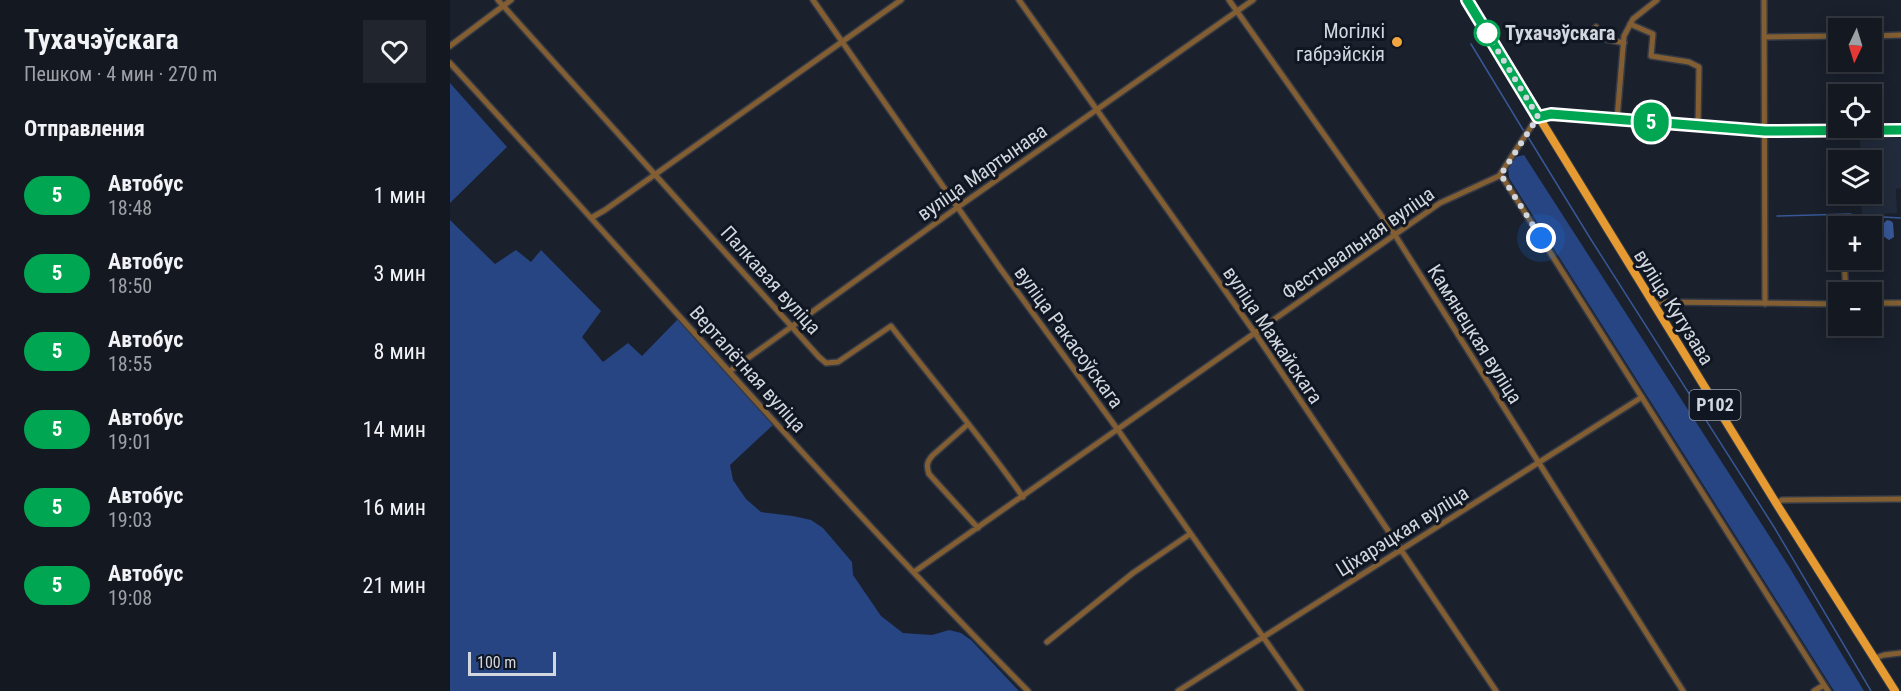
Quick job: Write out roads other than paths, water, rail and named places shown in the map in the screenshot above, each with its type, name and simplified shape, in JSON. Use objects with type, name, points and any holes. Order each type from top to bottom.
[{"type":"main road","name":"вуліца Кутузава","points":[[1468,3],[1653,305],[1895,691]]},
{"type":"street","name":"Палкавая вуліца","points":[[498,0],[819,357],[826,363],[838,362],[891,326],[999,462],[1023,497]]},
{"type":"street","points":[[450,46],[511,0]]},
{"type":"street","name":"вуліца Ракасоўскага","points":[[813,0],[1301,691]]},
{"type":"street","points":[[591,218],[901,0]]},
{"type":"street","name":"вуліца Мажайскага","points":[[1019,0],[1255,333],[1496,691]]},
{"type":"street","name":"Камянецкая вуліца","points":[[1229,0],[1395,236],[1683,691]]},
{"type":"street","name":"вуліца Мартынава","points":[[730,372],[958,207],[1253,0]]},
{"type":"street","points":[[1468,3],[1478,0]]},
{"type":"street","points":[[1617,119],[1624,36],[1633,19],[1657,0]]},
{"type":"street","points":[[1764,0],[1765,304]]},
{"type":"street","points":[[1630,24],[1653,34],[1651,56],[1689,62],[1699,67],[1698,126]]},
{"type":"street","points":[[1596,27],[1605,39],[1624,43]]},
{"type":"street","points":[[1882,36],[1901,35]]},
{"type":"street","points":[[1764,38],[1828,36]]},
{"type":"street","name":"Верталётная вуліца","points":[[450,63],[914,572],[1028,691]]},
{"type":"street","points":[[1828,691],[1501,177],[1538,117],[1551,114],[1765,131],[1901,130]]},
{"type":"street","name":"Фестывальная вуліца","points":[[914,572],[1395,236],[1440,202],[1501,177]]},
{"type":"street","points":[[1653,305],[1659,302],[1828,304]]},
{"type":"street","points":[[1882,303],[1901,303]]},
{"type":"street","name":"Ціхарэцкая вуліца","points":[[1178,691],[1642,397]]},
{"type":"street","points":[[968,425],[933,455],[928,460],[927,466],[930,474],[978,528]]},
{"type":"street","points":[[1776,503],[1782,500],[1901,499]]},
{"type":"street","points":[[1047,642],[1133,573],[1190,534]]},
{"type":"street","points":[[1875,658],[1901,653]]},
{"type":"street","points":[[1814,691],[1824,685]]},
{"type":"waterway","points":[[1471,44],[1525,133]]},
{"type":"waterway","points":[[1528,137],[1774,527],[1871,691]]},
{"type":"waterway","points":[[1777,216],[1850,214],[1875,222],[1883,217],[1901,218]]},
{"type":"place","name":"Тухачэўскага","points":[[1487,33]]},
{"type":"place","name":"Могілкі габрэйскія","points":[[1397,42]]}]
